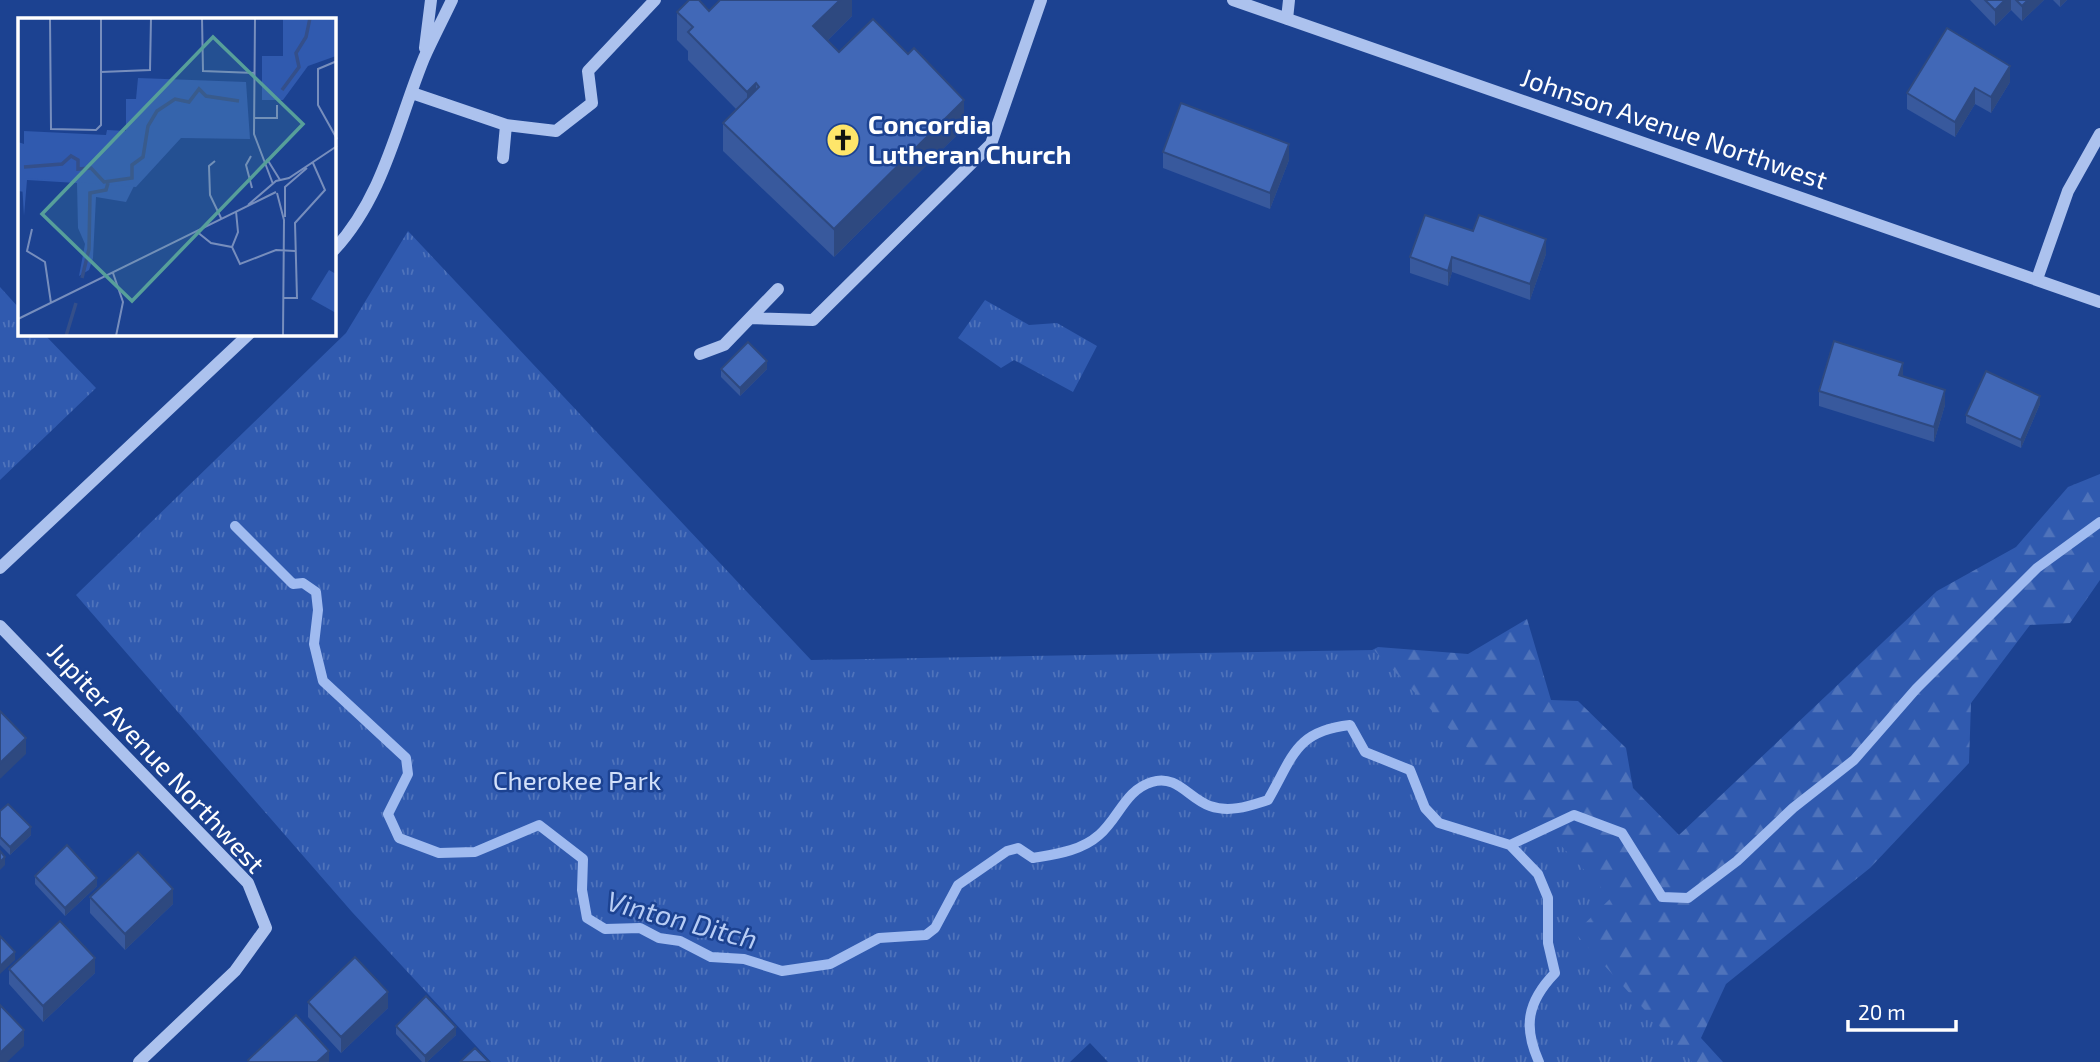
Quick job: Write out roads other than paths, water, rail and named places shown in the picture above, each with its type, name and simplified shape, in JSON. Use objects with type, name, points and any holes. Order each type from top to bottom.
[{"type":"street","points":[[424,58],[431,0]]},
{"type":"street","points":[[336,248],[350,233],[374,193],[424,58],[452,0]]},
{"type":"street","points":[[412,93],[506,125],[556,131],[592,103],[589,71],[655,0]]},
{"type":"street","points":[[750,318],[813,320],[991,144],[1041,0]]},
{"type":"street","name":"Johnson Avenue Northwest","points":[[1233,0],[2100,302]]},
{"type":"street","points":[[1287,19],[1289,0]]},
{"type":"street","points":[[503,158],[506,125]]},
{"type":"street","points":[[2037,279],[2068,191],[2100,134]]},
{"type":"street","points":[[700,354],[724,345],[778,289]]},
{"type":"street","points":[[0,568],[247,336]]},
{"type":"street","name":"Jupiter Avenue Northwest","points":[[0,626],[248,883],[266,929],[234,971],[139,1062]]},
{"type":"waterway","points":[[1510,845],[1574,815],[1622,833],[1662,897],[1688,898],[1737,861],[1793,808],[1854,760],[1916,689],[2037,568],[2100,522]]},
{"type":"waterway","name":"Vinton Ditch","points":[[235,526],[293,584],[303,583],[316,592],[318,610],[314,644],[323,681],[406,758],[408,774],[388,814],[399,838],[439,853],[475,852],[539,825],[583,859],[582,890],[587,918],[605,929],[640,928],[659,938],[680,941],[711,957],[744,959],[782,971],[830,964],[879,938],[926,935],[935,928],[958,885],[1007,851],[1018,848],[1033,858],[1084,845],[1106,828],[1135,791],[1152,782],[1169,781],[1203,803],[1217,808],[1239,808],[1268,800],[1290,759],[1306,740],[1332,728],[1350,725],[1365,752],[1410,770],[1425,808],[1439,823],[1510,845],[1538,874],[1548,898],[1548,943],[1555,973],[1538,994],[1530,1015],[1531,1037],[1539,1062]]},
{"type":"place","name":"Concordia Lutheran Church","points":[[843,140]]},
{"type":"park label","name":"Cherokee Park","points":[[577,781]]}]
